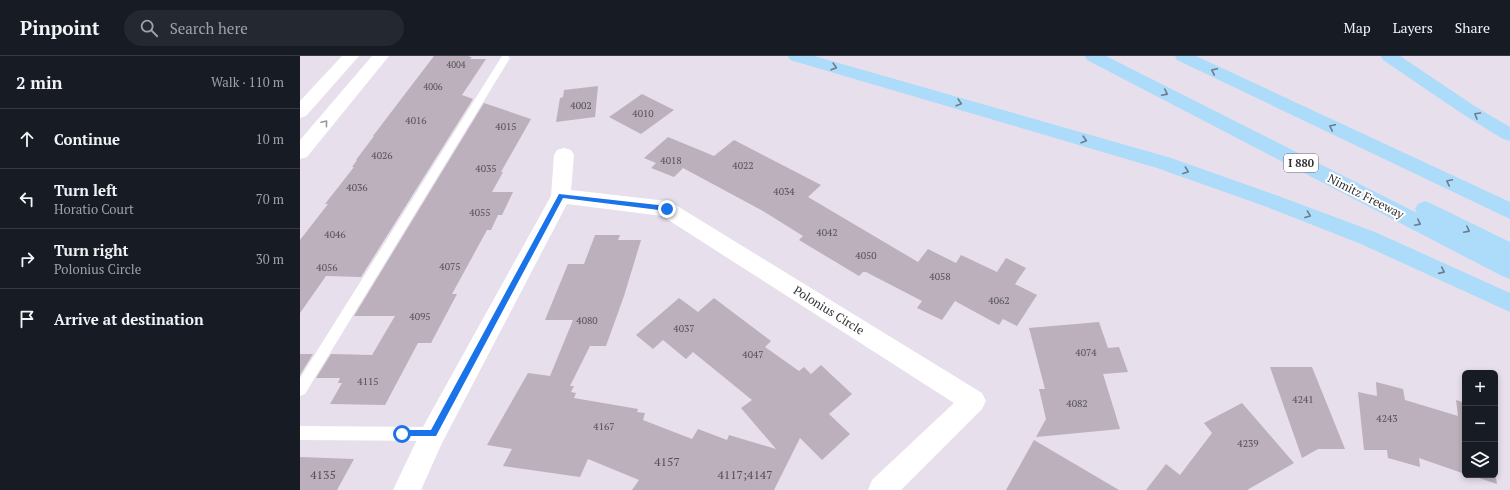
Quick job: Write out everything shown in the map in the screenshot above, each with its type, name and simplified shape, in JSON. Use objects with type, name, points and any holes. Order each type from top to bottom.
[{"type":"highway","points":[[796,56],[1164,163],[1274,202],[1368,238],[1510,303]]},
{"type":"highway","name":"Nimitz Freeway","points":[[1093,56],[1510,270]]},
{"type":"highway","name":"I 880","points":[[1120,56],[1510,252]]},
{"type":"highway","points":[[1183,56],[1510,211]]},
{"type":"highway","points":[[1389,56],[1470,111],[1510,135]]},
{"type":"street","points":[[300,112],[350,56]]},
{"type":"street","points":[[300,152],[381,56]]},
{"type":"street","points":[[407,490],[433,434],[561,196],[564,155]]},
{"type":"street","name":"Polonius Circle","points":[[561,196],[667,209],[973,401],[882,490]]},
{"type":"lane","points":[[300,390],[506,58]]},
{"type":"lane","points":[[300,433],[433,434]]},
{"type":"building","points":[[434,56],[470,56],[469,57],[472,57],[470,59],[486,59],[462,95],[473,99],[361,277],[326,276],[300,313],[300,240],[328,204],[325,204],[354,167],[352,167],[373,136]]},
{"type":"building","points":[[598,86],[595,117],[556,122],[560,98],[563,97],[564,90]]},
{"type":"building","points":[[642,94],[674,110],[641,134],[609,117]]},
{"type":"building","points":[[484,103],[531,119],[501,172],[503,172],[492,192],[513,192],[502,215],[498,215],[491,230],[487,230],[452,294],[457,294],[431,343],[418,343],[385,405],[330,404],[342,383],[338,383],[340,378],[316,378],[331,354],[372,355],[395,316],[354,316]]},
{"type":"building","points":[[668,137],[714,156],[734,140],[821,185],[808,197],[918,262],[928,249],[956,263],[961,255],[997,272],[1006,258],[1026,268],[1015,284],[1037,295],[1017,326],[1003,319],[999,325],[955,301],[942,320],[917,308],[922,301],[866,272],[863,272],[859,276],[799,240],[803,236],[763,211],[683,168],[674,177],[651,168],[656,163],[644,158]]},
{"type":"building","points":[[595,235],[620,235],[618,240],[641,240],[624,296],[606,346],[590,346],[570,386],[574,386],[571,392],[576,393],[574,398],[638,409],[637,412],[645,413],[643,420],[692,439],[698,429],[727,440],[729,435],[776,449],[741,408],[752,400],[693,352],[686,359],[663,340],[653,349],[636,335],[679,298],[698,312],[714,298],[771,341],[765,347],[799,371],[804,367],[811,374],[821,365],[852,394],[829,414],[850,434],[822,460],[800,438],[774,490],[632,490],[639,480],[588,459],[580,477],[503,466],[512,449],[487,445],[528,373],[550,376],[573,320],[545,320],[568,264],[584,264]]},
{"type":"building","points":[[1099,322],[1108,348],[1119,347],[1128,372],[1103,374],[1120,429],[1036,437],[1046,419],[1039,389],[1045,389],[1029,328]]},
{"type":"building","points":[[300,354],[313,354],[300,375]]},
{"type":"building","points":[[1270,367],[1312,367],[1345,449],[1318,449],[1302,458]]},
{"type":"building","points":[[1376,382],[1403,389],[1405,400],[1458,416],[1456,400],[1462,402],[1462,473],[1419,458],[1420,467],[1388,458],[1387,450],[1364,450],[1358,392],[1377,396]]},
{"type":"building","points":[[1242,403],[1294,463],[1247,490],[1146,490],[1166,464],[1180,475],[1212,433],[1204,423]]},
{"type":"building","points":[[1034,440],[1119,490],[1006,490]]},
{"type":"building","points":[[300,457],[354,459],[337,490],[300,490]]},
{"type":"building","points":[[1479,478],[1496,478],[1497,484]]},
{"type":"route","points":[[402,434],[433,434],[561,196],[667,209]]}]
